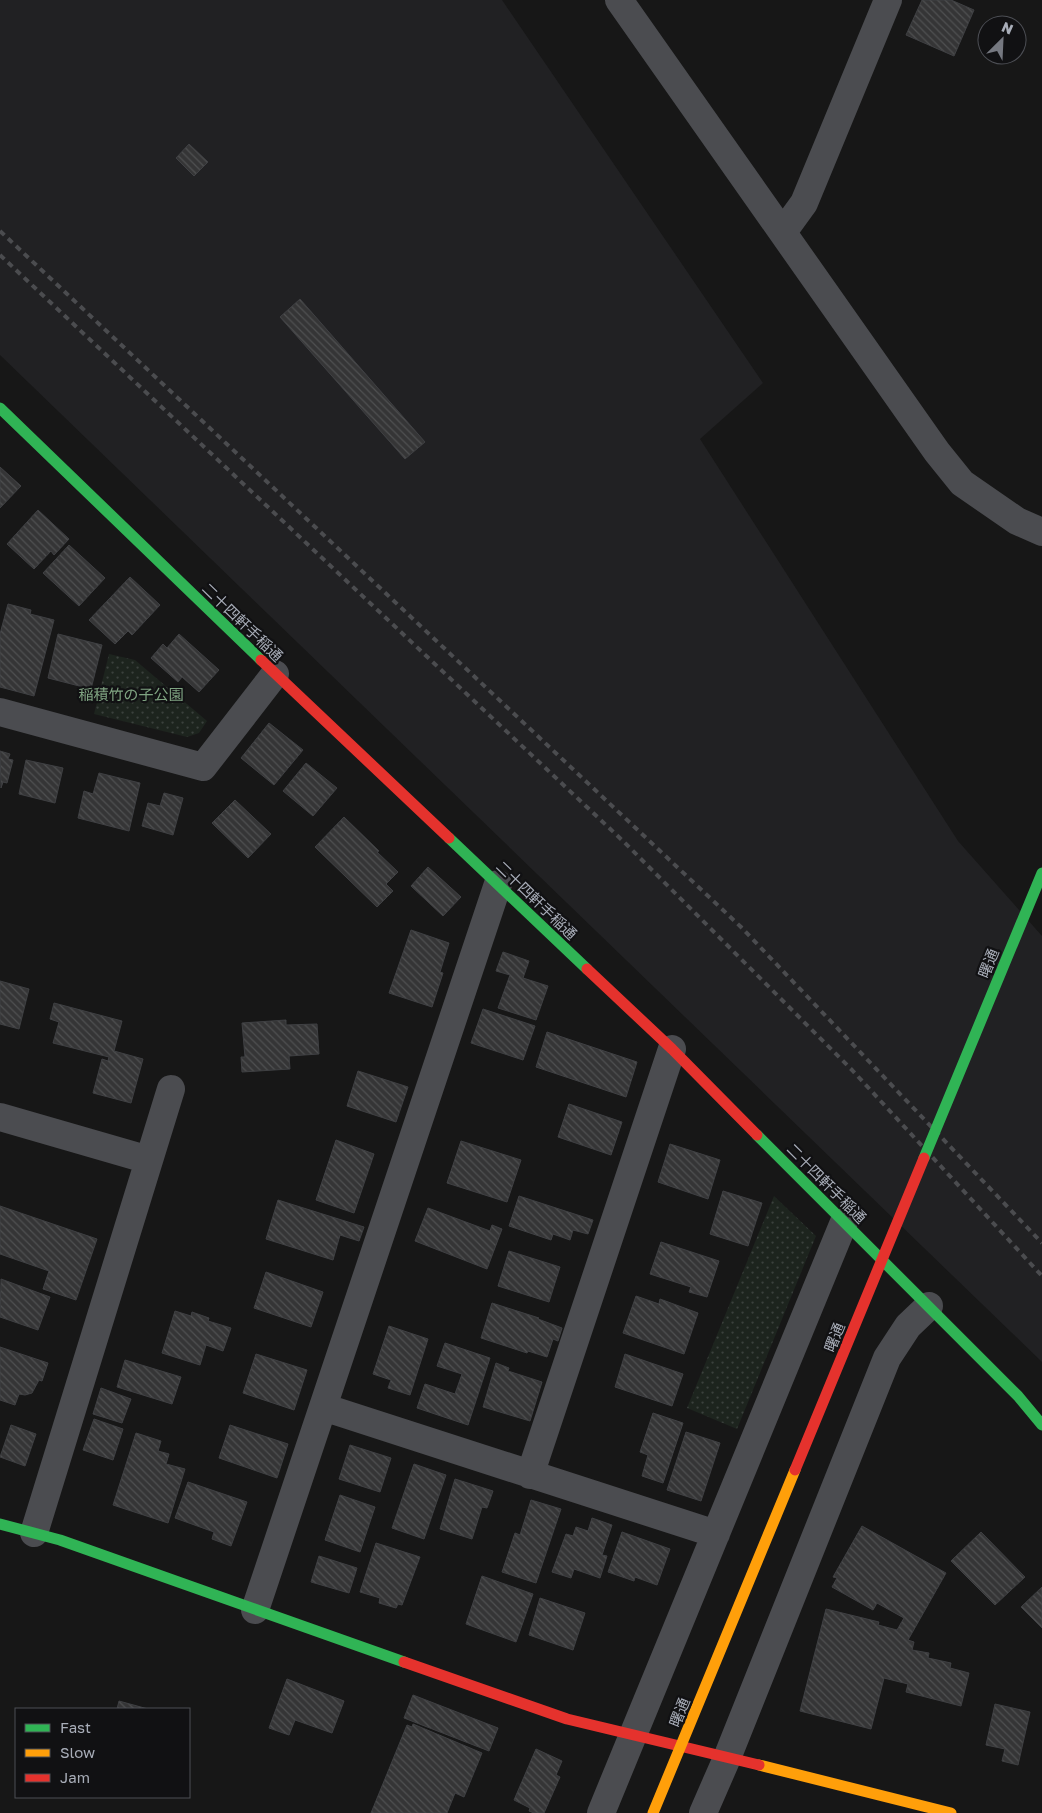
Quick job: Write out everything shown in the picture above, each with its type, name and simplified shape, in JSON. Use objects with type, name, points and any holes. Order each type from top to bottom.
[{"type":"street","points":[[619,0],[937,452],[962,483],[1017,521],[1042,532]]},
{"type":"street","points":[[782,232],[804,203],[888,0]]},
{"type":"street","name":"二十四軒手稲通","points":[[0,408],[275,674],[672,1049],[1018,1396],[1042,1425]]},
{"type":"street","points":[[0,712],[203,767],[275,674]]},
{"type":"street","name":"曙通","points":[[653,1813],[1042,873]]},
{"type":"street","points":[[255,1610],[498,884]]},
{"type":"street","points":[[530,1475],[672,1049]]},
{"type":"street","points":[[34,1533],[172,1089]]},
{"type":"street","points":[[0,1117],[149,1160]]},
{"type":"street","points":[[601,1813],[844,1222]]},
{"type":"street","points":[[703,1813],[727,1758],[887,1358],[908,1326],[929,1306]]},
{"type":"street","points":[[323,1406],[530,1475],[716,1534]]},
{"type":"street","points":[[0,1524],[60,1540],[566,1719],[634,1734],[951,1813]]},
{"type":"shaded area","points":[[0,0],[502,0],[763,383],[700,439],[958,841],[1042,936],[1042,1362],[0,355]]},
{"type":"green space","name":"稲積竹の子公園","points":[[109,654],[135,660],[207,721],[199,733],[187,737],[94,714]]},
{"type":"green space","points":[[774,1196],[816,1236],[737,1429],[687,1408]]},
{"type":"building","points":[[922,0],[951,0],[974,10],[954,56],[906,35]]},
{"type":"building","points":[[189,144],[208,162],[194,176],[176,158]]},
{"type":"building","points":[[300,299],[425,442],[405,459],[280,317]]},
{"type":"building","points":[[0,467],[21,486],[0,508]]},
{"type":"building","points":[[38,510],[69,539],[54,555],[51,551],[34,569],[7,544]]},
{"type":"building","points":[[69,545],[105,578],[79,606],[43,573]]},
{"type":"building","points":[[130,577],[160,605],[132,635],[128,631],[115,644],[89,620]]},
{"type":"building","points":[[8,604],[31,610],[30,614],[54,620],[34,696],[0,687],[0,634]]},
{"type":"building","points":[[58,634],[102,645],[91,689],[48,678]]},
{"type":"building","points":[[179,634],[219,670],[199,692],[182,677],[178,682],[151,658],[163,644],[167,648]]},
{"type":"building","points":[[269,723],[303,750],[274,785],[241,758]]},
{"type":"building","points":[[0,751],[10,754],[8,759],[13,760],[7,783],[3,782],[1,788]]},
{"type":"building","points":[[26,760],[63,768],[55,803],[19,794]]},
{"type":"building","points":[[306,763],[337,788],[313,816],[283,791]]},
{"type":"building","points":[[99,773],[140,783],[129,831],[78,818],[84,791],[93,794]]},
{"type":"building","points":[[164,793],[183,798],[173,835],[142,826],[148,803],[160,806]]},
{"type":"building","points":[[235,800],[271,834],[248,858],[212,823]]},
{"type":"building","points":[[344,817],[398,872],[386,884],[393,891],[377,907],[315,847]]},
{"type":"building","points":[[428,867],[461,897],[443,916],[411,886]]},
{"type":"building","points":[[411,930],[449,943],[440,972],[443,973],[432,1007],[389,993]]},
{"type":"building","points":[[503,952],[529,961],[523,978],[548,986],[536,1020],[498,1008],[510,975],[496,971]]},
{"type":"building","points":[[0,981],[29,989],[19,1029],[0,1024]]},
{"type":"building","points":[[54,1003],[122,1021],[114,1051],[143,1059],[131,1103],[93,1093],[102,1059],[108,1061],[109,1057],[53,1043],[59,1022],[50,1019]]},
{"type":"building","points":[[483,1009],[535,1026],[523,1060],[471,1043]]},
{"type":"building","points":[[286,1020],[286,1025],[317,1024],[319,1054],[289,1056],[290,1069],[242,1072],[241,1057],[245,1057],[242,1023]]},
{"type":"building","points":[[547,1032],[637,1062],[626,1097],[536,1067]]},
{"type":"building","points":[[358,1071],[408,1087],[396,1122],[347,1106]]},
{"type":"building","points":[[569,1104],[622,1122],[611,1155],[558,1137]]},
{"type":"building","points":[[336,1140],[374,1154],[354,1213],[316,1200]]},
{"type":"building","points":[[461,1141],[521,1160],[507,1202],[447,1183]]},
{"type":"building","points":[[670,1144],[720,1160],[708,1199],[658,1182]]},
{"type":"building","points":[[723,1191],[762,1203],[748,1246],[710,1234]]},
{"type":"building","points":[[519,1196],[593,1220],[588,1234],[573,1230],[570,1240],[553,1234],[551,1240],[509,1226]]},
{"type":"building","points":[[278,1200],[364,1227],[359,1241],[340,1235],[333,1260],[266,1239]]},
{"type":"building","points":[[0,1206],[97,1239],[76,1300],[43,1289],[49,1271],[0,1254]]},
{"type":"building","points":[[428,1208],[490,1231],[492,1225],[502,1229],[487,1269],[415,1241]]},
{"type":"building","points":[[661,1242],[719,1261],[707,1297],[689,1292],[691,1287],[650,1274]]},
{"type":"building","points":[[509,1251],[560,1267],[549,1302],[498,1286]]},
{"type":"building","points":[[266,1272],[323,1292],[311,1327],[254,1308]]},
{"type":"building","points":[[1,1279],[50,1297],[38,1330],[0,1317]]},
{"type":"building","points":[[636,1296],[659,1304],[660,1299],[698,1313],[684,1354],[623,1333]]},
{"type":"building","points":[[492,1303],[539,1318],[562,1328],[558,1341],[553,1339],[547,1357],[528,1351],[527,1353],[481,1338]]},
{"type":"building","points":[[175,1311],[191,1316],[192,1312],[209,1318],[208,1321],[231,1328],[223,1351],[206,1345],[200,1365],[162,1353]]},
{"type":"building","points":[[389,1326],[428,1339],[410,1395],[388,1388],[391,1380],[373,1374]]},
{"type":"building","points":[[445,1343],[490,1358],[468,1425],[417,1408],[425,1384],[455,1394],[462,1374],[437,1366]]},
{"type":"building","points":[[0,1347],[48,1363],[42,1381],[39,1380],[32,1393],[19,1394],[15,1405],[0,1400]]},
{"type":"building","points":[[256,1354],[307,1370],[294,1410],[243,1393]]},
{"type":"building","points":[[625,1354],[683,1374],[672,1406],[615,1387]]},
{"type":"building","points":[[125,1360],[181,1377],[172,1404],[117,1387]]},
{"type":"building","points":[[496,1363],[509,1368],[508,1371],[542,1382],[530,1421],[483,1407]]},
{"type":"building","points":[[101,1388],[131,1399],[122,1423],[93,1414]]},
{"type":"building","points":[[653,1413],[683,1423],[663,1483],[642,1476],[648,1455],[640,1452]]},
{"type":"building","points":[[94,1419],[123,1429],[113,1460],[83,1450]]},
{"type":"building","points":[[11,1425],[36,1434],[25,1466],[0,1457]]},
{"type":"building","points":[[230,1425],[288,1444],[277,1478],[219,1458]]},
{"type":"building","points":[[686,1432],[720,1443],[701,1501],[667,1490]]},
{"type":"building","points":[[136,1433],[161,1441],[158,1451],[169,1454],[166,1464],[185,1469],[168,1523],[113,1505]]},
{"type":"building","points":[[350,1445],[391,1458],[380,1492],[339,1479]]},
{"type":"building","points":[[414,1464],[446,1475],[424,1539],[392,1528]]},
{"type":"building","points":[[455,1479],[493,1491],[487,1508],[482,1507],[472,1539],[440,1529]]},
{"type":"building","points":[[188,1482],[247,1502],[231,1546],[212,1539],[214,1532],[175,1518]]},
{"type":"building","points":[[340,1495],[375,1507],[360,1552],[325,1540]]},
{"type":"building","points":[[531,1500],[561,1509],[536,1583],[502,1572],[515,1533],[520,1535]]},
{"type":"building","points":[[592,1518],[612,1525],[602,1555],[607,1556],[600,1578],[574,1569],[571,1578],[552,1572],[566,1534],[573,1536],[576,1527],[588,1531]]},
{"type":"building","points":[[862,1526],[946,1573],[908,1640],[914,1642],[912,1650],[929,1653],[928,1658],[951,1663],[950,1668],[969,1673],[961,1706],[906,1692],[908,1684],[884,1678],[871,1729],[800,1711],[826,1609],[879,1622],[878,1625],[897,1630],[904,1618],[877,1603],[873,1610],[832,1587],[837,1578],[833,1577]]},
{"type":"building","points":[[622,1532],[670,1549],[657,1585],[635,1577],[634,1581],[608,1572]]},
{"type":"building","points":[[981,1532],[1025,1577],[995,1605],[951,1561]]},
{"type":"building","points":[[376,1543],[420,1557],[402,1605],[398,1604],[396,1608],[379,1603],[380,1598],[360,1592]]},
{"type":"building","points":[[319,1556],[357,1568],[349,1593],[311,1582]]},
{"type":"building","points":[[482,1576],[533,1594],[516,1642],[466,1624]]},
{"type":"building","points":[[1042,1587],[1042,1628],[1021,1607]]},
{"type":"building","points":[[540,1598],[585,1613],[573,1650],[529,1635]]},
{"type":"building","points":[[287,1679],[344,1701],[332,1733],[295,1720],[289,1735],[269,1728]]},
{"type":"building","points":[[413,1695],[498,1728],[489,1751],[404,1718]]},
{"type":"building","points":[[119,1701],[144,1708],[117,1708]]},
{"type":"building","points":[[995,1704],[1030,1712],[1018,1765],[1002,1761],[1005,1749],[986,1745]]},
{"type":"building","points":[[413,1724],[482,1753],[464,1797],[455,1793],[447,1813],[371,1813],[407,1725],[412,1727]]},
{"type":"building","points":[[536,1749],[562,1761],[556,1775],[560,1777],[544,1813],[529,1811],[530,1808],[514,1800]]},
{"type":"railway","points":[[0,231],[741,927],[1042,1243]]},
{"type":"railway","points":[[0,255],[623,841],[852,1070],[1042,1276]]},
{"type":"traffic: fast","points":[[0,408],[261,660]]},
{"type":"traffic: fast","points":[[449,838],[587,969]]},
{"type":"traffic: fast","points":[[924,1158],[1042,873]]},
{"type":"traffic: fast","points":[[757,1135],[1018,1396],[1042,1425]]},
{"type":"traffic: fast","points":[[0,1524],[60,1540],[404,1662]]},
{"type":"traffic: slow","points":[[653,1813],[795,1470]]},
{"type":"traffic: slow","points":[[759,1765],[951,1813]]},
{"type":"traffic: jam","points":[[261,660],[449,838]]},
{"type":"traffic: jam","points":[[587,969],[672,1049],[757,1135]]},
{"type":"traffic: jam","points":[[795,1470],[924,1158]]},
{"type":"traffic: jam","points":[[404,1662],[567,1719],[759,1765]]}]
